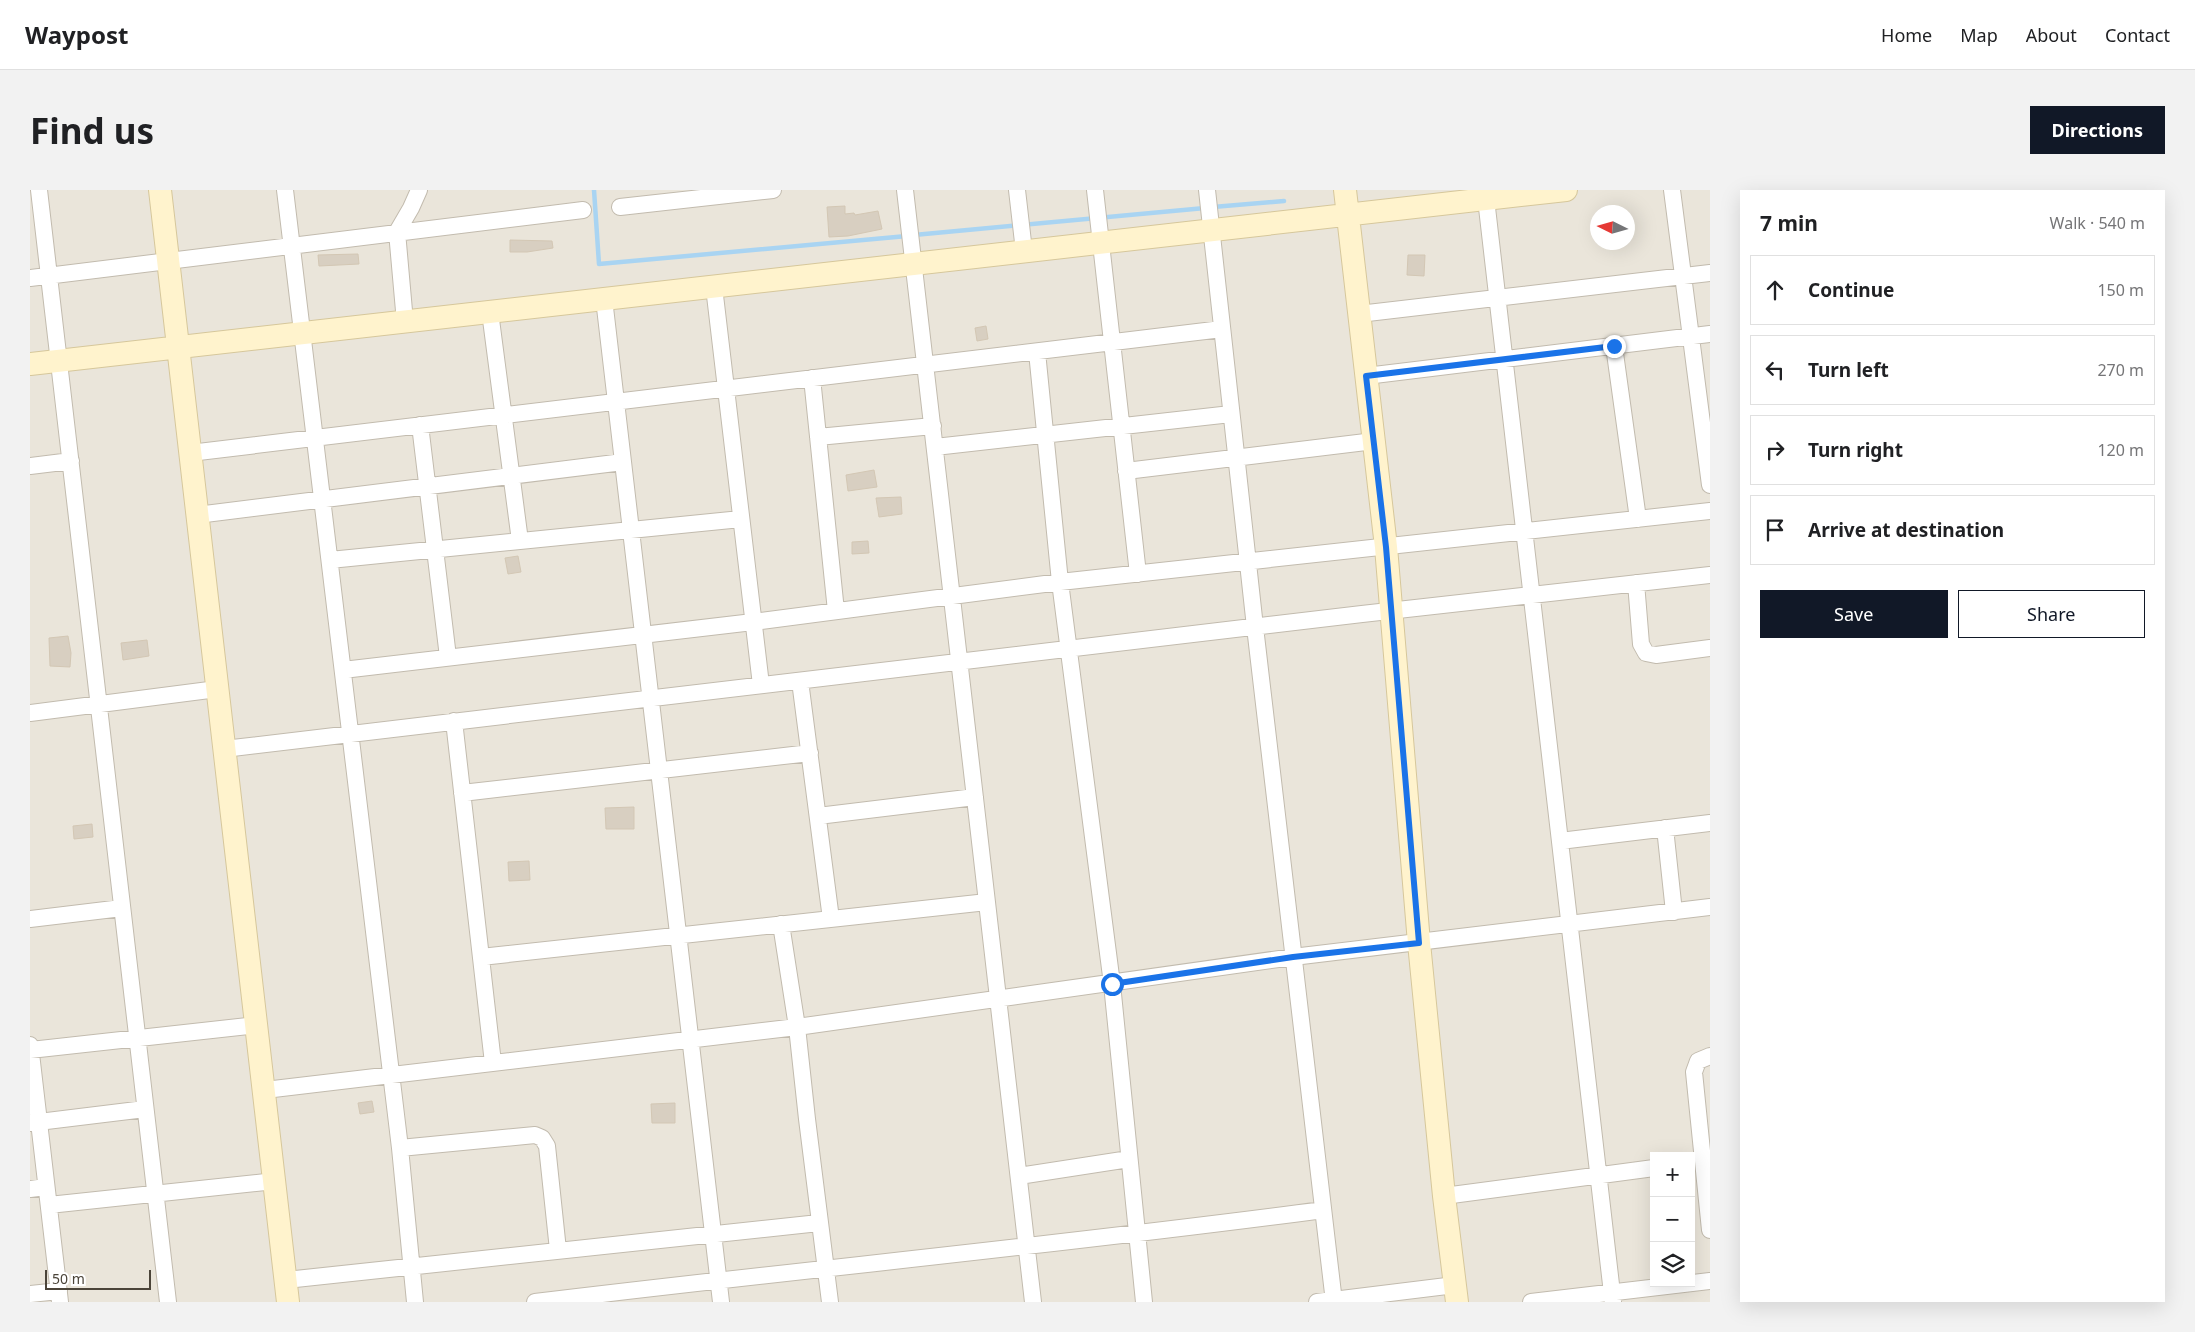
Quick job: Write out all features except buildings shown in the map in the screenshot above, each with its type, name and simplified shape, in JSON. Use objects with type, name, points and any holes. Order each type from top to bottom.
[{"type":"street","points":[[39,190],[168,1302]]},
{"type":"street","points":[[160,190],[288,1302]]},
{"type":"street","points":[[285,190],[290,244],[316,438],[389,1075],[400,1148],[415,1302]]},
{"type":"street","points":[[406,322],[397,232],[419,190]]},
{"type":"street","points":[[620,207],[720,193],[773,190]]},
{"type":"street","points":[[905,190],[1033,1302]]},
{"type":"street","points":[[1017,190],[1024,252]]},
{"type":"street","points":[[1095,190],[1138,574]]},
{"type":"street","points":[[1207,190],[1254,627],[1333,1301]]},
{"type":"street","points":[[1317,1302],[1456,1294],[1444,1196],[1419,943],[1386,547],[1345,190]]},
{"type":"street","points":[[30,364],[1566,190]]},
{"type":"street","points":[[1672,190],[1710,485]]},
{"type":"street","points":[[1486,199],[1613,1297]]},
{"type":"street","points":[[30,278],[168,262],[290,244],[583,210]]},
{"type":"street","points":[[1359,314],[1710,273]]},
{"type":"street","points":[[714,287],[761,686]]},
{"type":"street","points":[[604,299],[721,1302]]},
{"type":"street","points":[[490,312],[520,541]]},
{"type":"street","points":[[190,453],[1222,329]]},
{"type":"street","points":[[1366,376],[1710,334]]},
{"type":"street","points":[[1614,346],[1638,519]]},
{"type":"street","points":[[1037,352],[1060,582],[1112,984],[1144,1302]]},
{"type":"street","points":[[812,378],[836,611]]},
{"type":"street","points":[[935,447],[1231,414]]},
{"type":"street","points":[[420,426],[448,657]]},
{"type":"street","points":[[818,437],[932,426]]},
{"type":"street","points":[[1126,471],[1374,441]]},
{"type":"street","points":[[30,466],[71,461]]},
{"type":"street","points":[[197,515],[623,462]]},
{"type":"street","points":[[343,670],[753,622],[1060,582],[1710,511]]},
{"type":"street","points":[[330,560],[742,519]]},
{"type":"street","points":[[224,749],[1710,575]]},
{"type":"street","points":[[1636,583],[1640,644],[1646,653],[1656,655],[1710,648]]},
{"type":"street","points":[[800,681],[831,919]]},
{"type":"street","points":[[30,713],[217,689]]},
{"type":"street","points":[[454,722],[493,1062]]},
{"type":"street","points":[[462,793],[810,753]]},
{"type":"street","points":[[818,816],[974,797]]},
{"type":"street","points":[[1560,841],[1710,823]]},
{"type":"street","points":[[1666,828],[1674,912]]},
{"type":"street","points":[[481,957],[987,902]]},
{"type":"street","points":[[265,1090],[797,1027],[1293,957],[1710,907]]},
{"type":"street","points":[[30,918],[122,908]]},
{"type":"street","points":[[781,924],[797,1027],[824,1268],[830,1302]]},
{"type":"street","points":[[30,1050],[257,1024]]},
{"type":"street","points":[[30,1045],[34,1122],[49,1205],[59,1297],[30,1294]]},
{"type":"street","points":[[1710,1056],[1698,1060],[1694,1072],[1701,1162],[1710,1230]]},
{"type":"street","points":[[34,1122],[145,1109]]},
{"type":"street","points":[[400,1148],[534,1135],[542,1138],[547,1146],[558,1250]]},
{"type":"street","points":[[1019,1176],[1129,1159]]},
{"type":"street","points":[[1444,1196],[1650,1168]]},
{"type":"street","points":[[49,1205],[274,1181]]},
{"type":"street","points":[[30,1189],[46,1187]]},
{"type":"street","points":[[535,1302],[824,1268],[1027,1247],[1323,1210]]},
{"type":"street","points":[[286,1280],[411,1265],[819,1223]]},
{"type":"street","points":[[1531,1302],[1613,1297],[1710,1281]]},
{"type":"shaded area","points":[[30,190],[1710,190],[1710,1302],[30,1302]]},
{"type":"waterway","points":[[594,190],[599,264],[907,236]]},
{"type":"waterway","points":[[1213,207],[1284,201]]},
{"type":"waterway","points":[[914,235],[1205,208]]},
{"type":"route","points":[[1112,984],[1293,957],[1419,943],[1386,547],[1366,376],[1614,346]]}]
